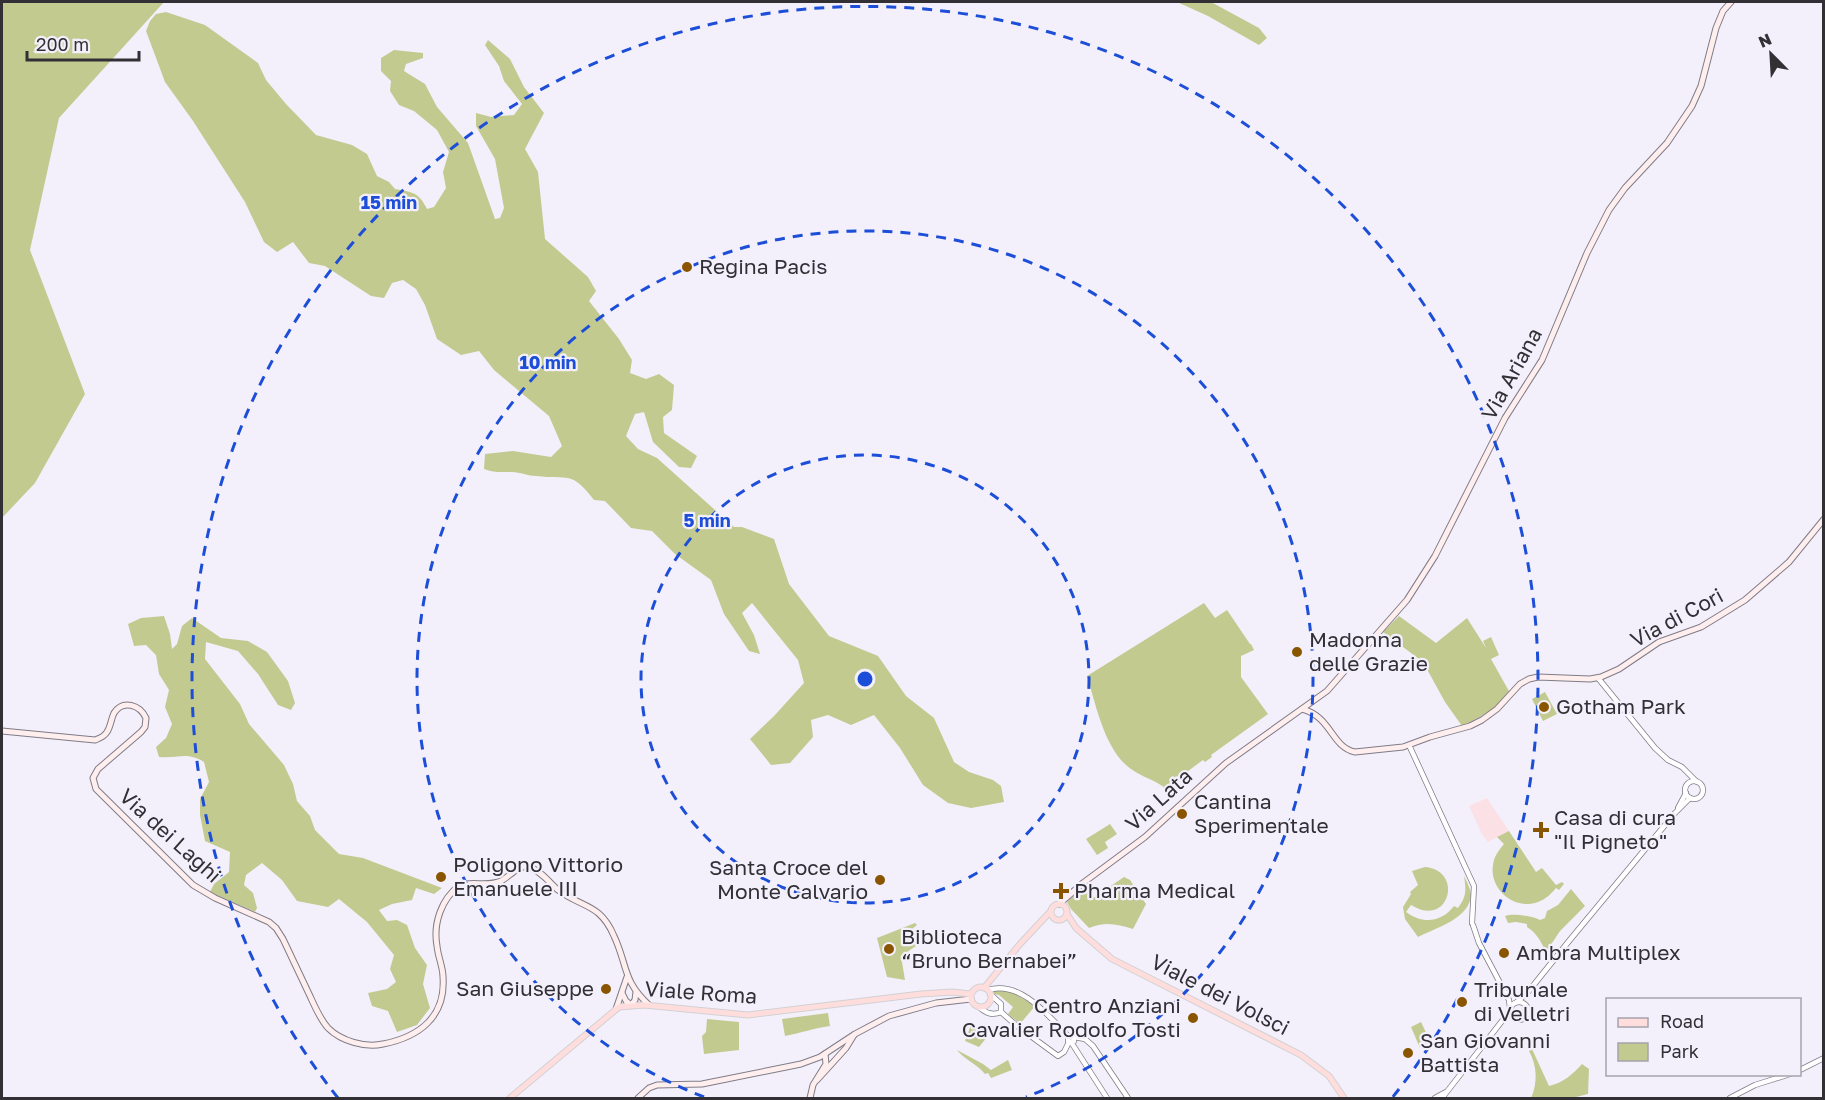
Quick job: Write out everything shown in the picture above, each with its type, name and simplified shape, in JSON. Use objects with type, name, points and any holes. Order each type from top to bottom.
[{"type":"main road","name":"Via Ariana","points":[[1302,709],[1333,686],[1403,605],[1432,562],[1502,424],[1543,357],[1587,253],[1609,210],[1625,188],[1667,143],[1693,104],[1701,84],[1716,28],[1723,12],[1731,2]]},
{"type":"main road","name":"Via di Cori","points":[[1302,709],[1320,717],[1340,744],[1350,751],[1362,752],[1409,745],[1477,723],[1497,709],[1522,683],[1529,679],[1538,677],[1598,678],[1623,667],[1659,642],[1703,626],[1747,599],[1790,562],[1824,519]]},
{"type":"main road","name":"Via dei Laghi","points":[[2,731],[98,739],[107,732],[114,713],[120,708],[130,705],[140,709],[146,718],[144,728],[98,769],[93,778],[97,791],[198,888],[218,900],[272,924],[281,936],[322,1020],[335,1033],[348,1040],[370,1045],[387,1044],[411,1035],[429,1023],[438,1010],[443,994],[443,975],[436,929],[438,917],[445,902],[460,885],[497,883],[525,867],[532,868],[560,891],[592,907],[601,915],[618,945],[627,977]]},
{"type":"main road","name":"Via Lata","points":[[1062,905],[1068,896],[1145,837],[1226,763],[1302,709]]},
{"type":"main road","points":[[988,990],[976,988],[971,997],[973,1004],[979,1007],[990,1001],[988,990],[1053,906],[1062,905],[1067,914],[1065,918],[1036,928]]},
{"type":"main road","points":[[1050,912],[1052,917],[1059,920]]},
{"type":"main road","name":"Viale dei Volsci","points":[[1067,914],[1076,928]]},
{"type":"main road","name":"Viale dei Volsci","points":[[1059,920],[1076,928],[1112,959],[1307,1058],[1331,1078],[1344,1098]]},
{"type":"main road","points":[[627,977],[636,992],[649,1005]]},
{"type":"main road","points":[[616,1009],[627,977]]},
{"type":"main road","points":[[622,993],[631,1005],[635,1000],[636,992]]},
{"type":"main road","name":"Viale Roma","points":[[510,1098],[616,1009],[631,1005],[748,1015],[915,994],[959,992],[971,997]]},
{"type":"main road","points":[[638,1098],[657,1085],[705,1083],[798,1065],[825,1054],[855,1034],[901,1012],[971,997]]},
{"type":"main road","points":[[810,1098],[812,1087],[837,1060],[855,1034]]},
{"type":"main road","points":[[836,1046],[837,1060]]},
{"type":"main road","points":[[817,1080],[827,1062],[825,1054]]},
{"type":"street","points":[[1598,678],[1655,748],[1668,760],[1682,767],[1702,786],[1703,794],[1696,799],[1690,798]]},
{"type":"street","points":[[1409,745],[1474,886],[1472,924],[1479,943],[1509,1000],[1511,1017],[1516,1020]]},
{"type":"street","points":[[1687,773],[1686,790],[1690,798]]},
{"type":"street","points":[[1675,813],[1686,790],[1692,782],[1697,782]]},
{"type":"street","points":[[1442,1098],[1500,1025],[1509,1010],[1528,992],[1675,813],[1690,798]]},
{"type":"street","points":[[988,990],[1004,987],[1019,993],[1037,1005],[1073,1039],[1107,1098]]},
{"type":"street","points":[[988,990],[1001,1004],[1001,1012],[1058,1056],[1064,1052],[1073,1039]]},
{"type":"street","points":[[1500,1025],[1526,1017],[1528,992]]},
{"type":"street","points":[[1509,1000],[1527,1006]]},
{"type":"street","points":[[979,1007],[988,1014],[1001,1012]]},
{"type":"street","points":[[1073,1039],[1088,1041],[1096,1049],[1128,1098]]},
{"type":"street","points":[[1801,1070],[1824,1058]]},
{"type":"street","points":[[1730,1098],[1755,1085],[1784,1076]]},
{"type":"street","points":[[1435,1098],[1448,1090]]},
{"type":"shaded area","points":[[1487,798],[1509,831],[1488,842],[1469,806]]},
{"type":"green space","points":[[2,2],[164,2],[59,118],[30,250],[85,394],[35,483],[2,518]]},
{"type":"green space","points":[[1177,2],[1211,2],[1259,28],[1267,38],[1259,45],[1208,16]]},
{"type":"green space","points":[[166,12],[205,25],[258,63],[266,80],[316,135],[352,145],[367,154],[377,176],[389,182],[395,189],[418,196],[427,209],[434,207],[446,188],[443,172],[449,152],[437,130],[414,111],[399,105],[390,91],[391,81],[381,71],[381,58],[394,50],[423,53],[423,58],[406,64],[404,71],[425,84],[437,107],[468,143],[495,219],[500,218],[504,208],[495,159],[476,126],[476,113],[491,117],[514,115],[522,104],[504,81],[499,66],[485,45],[488,40],[510,59],[524,87],[544,113],[525,149],[538,172],[545,239],[588,277],[596,291],[589,301],[619,339],[632,360],[630,373],[646,379],[659,374],[674,385],[672,410],[663,417],[664,433],[697,456],[691,468],[679,467],[653,442],[644,412],[635,414],[626,436],[638,449],[657,458],[734,527],[742,527],[774,539],[789,584],[829,636],[878,656],[906,696],[934,718],[954,762],[969,772],[993,780],[1001,786],[1004,802],[971,808],[948,803],[923,785],[900,748],[874,715],[851,725],[828,715],[811,720],[813,737],[790,763],[771,765],[750,739],[804,683],[798,660],[752,603],[742,613],[754,635],[760,654],[749,651],[724,614],[711,580],[675,554],[652,531],[631,528],[605,501],[594,500],[574,480],[484,469],[485,454],[513,451],[551,457],[562,446],[549,416],[494,370],[479,351],[461,355],[437,339],[425,305],[416,289],[403,280],[392,283],[384,298],[371,296],[325,266],[309,263],[293,242],[277,252],[264,242],[245,202],[165,82],[146,31],[156,14]]},
{"type":"green space","points":[[1204,603],[1215,618],[1227,610],[1251,644],[1254,650],[1241,656],[1241,677],[1268,714],[1211,755],[1212,757],[1205,762],[1203,760],[1165,788],[1131,769],[1114,751],[1103,727],[1087,676]]},
{"type":"green space","points":[[164,616],[172,649],[177,644],[182,626],[192,618],[221,638],[248,641],[267,652],[288,681],[295,703],[291,710],[278,705],[258,674],[238,651],[206,642],[205,659],[240,704],[249,724],[284,765],[293,784],[297,801],[310,816],[315,830],[339,854],[363,858],[442,888],[434,894],[416,888],[412,900],[392,904],[379,910],[387,921],[397,920],[407,925],[415,948],[427,965],[423,984],[430,1008],[417,1025],[397,1032],[388,1011],[372,1006],[368,993],[387,989],[396,982],[390,969],[394,955],[367,922],[339,899],[328,907],[297,901],[282,880],[262,863],[246,875],[244,885],[253,893],[257,908],[255,912],[210,892],[214,884],[229,872],[230,852],[205,841],[200,815],[200,799],[209,782],[204,762],[187,756],[159,757],[156,747],[166,738],[172,724],[165,707],[169,690],[159,674],[156,655],[146,645],[134,646],[128,624],[141,618]]},
{"type":"green space","points":[[1399,616],[1436,643],[1467,618],[1486,648],[1483,641],[1491,637],[1499,655],[1491,659],[1510,693],[1488,712],[1462,726],[1445,702],[1423,662],[1383,632]]},
{"type":"green space","name":"Gotham Park","points":[[1545,692],[1557,714],[1543,721],[1532,699]]},
{"type":"green space","points":[[1110,824],[1117,834],[1105,842],[1108,848],[1097,855],[1086,839]]},
{"type":"green space","points":[[1509,831],[1536,872],[1542,868],[1556,885],[1562,882],[1564,884],[1559,890],[1556,888],[1538,902],[1529,904],[1512,901],[1499,890],[1493,874],[1493,865],[1504,844],[1497,837]]},
{"type":"green space","points":[[1425,867],[1437,870],[1445,878],[1448,887],[1447,896],[1443,904],[1435,910],[1424,910],[1411,905],[1406,912],[1412,916],[1425,920],[1437,919],[1454,906],[1458,908],[1465,893],[1464,876],[1471,894],[1465,910],[1459,916],[1418,937],[1405,919],[1403,907],[1410,892],[1418,885],[1412,871]]},
{"type":"green space","points":[[1124,877],[1130,880],[1146,904],[1133,929],[1111,924],[1100,924],[1089,928],[1067,902],[1075,894],[1078,896],[1085,889],[1093,898]]},
{"type":"green space","points":[[1571,889],[1585,906],[1560,931],[1546,952],[1527,924],[1508,923],[1505,916],[1508,915],[1523,915],[1540,920],[1545,918],[1547,911],[1558,905]]},
{"type":"green space","points":[[915,923],[917,925],[907,933],[916,946],[901,956],[905,980],[887,977],[877,938]]},
{"type":"green space","points":[[1007,989],[1035,1006],[1020,1024],[1008,1014],[1013,1007],[992,991]]},
{"type":"green space","points":[[828,1013],[830,1026],[785,1036],[782,1019]]},
{"type":"green space","points":[[707,1019],[739,1022],[739,1050],[704,1054],[702,1036],[706,1032]]},
{"type":"green space","points":[[1421,1022],[1431,1043],[1420,1048],[1411,1027]]},
{"type":"green space","points":[[971,1025],[987,1037],[979,1047],[965,1041]]},
{"type":"green space","points":[[1532,1049],[1549,1086],[1567,1078],[1582,1064],[1589,1069],[1588,1094],[1572,1098],[1531,1098],[1536,1080],[1534,1062],[1529,1051]]},
{"type":"green space","points":[[957,1050],[991,1070],[1008,1060],[1012,1070],[991,1078],[988,1073],[985,1074]]},
{"type":"place","name":"Regina Pacis","points":[[687,267]]},
{"type":"place","name":"Madonna delle Grazie","points":[[1297,652]]},
{"type":"place","name":"Gotham Park","points":[[1544,707]]},
{"type":"place","name":"Cantina Sperimentale","points":[[1182,814]]},
{"type":"place","name":"Casa di cura \"Il Pigneto\"","points":[[1541,830]]},
{"type":"place","name":"Poligono Vittorio Emanuele III","points":[[441,877]]},
{"type":"place","name":"Santa Croce del Monte Calvario","points":[[880,880]]},
{"type":"place","name":"Pharma Medical","points":[[1061,891]]},
{"type":"place","name":"Biblioteca “Bruno Bernabei”","points":[[889,949]]},
{"type":"place","name":"Ambra Multiplex","points":[[1504,953]]},
{"type":"place","name":"San Giuseppe","points":[[606,989]]},
{"type":"place","name":"Tribunale di Velletri","points":[[1462,1002]]},
{"type":"place","name":"Centro Anziani Cavalier Rodolfo Tosti","points":[[1193,1018]]},
{"type":"place","name":"San Giovanni Battista","points":[[1408,1053]]}]
